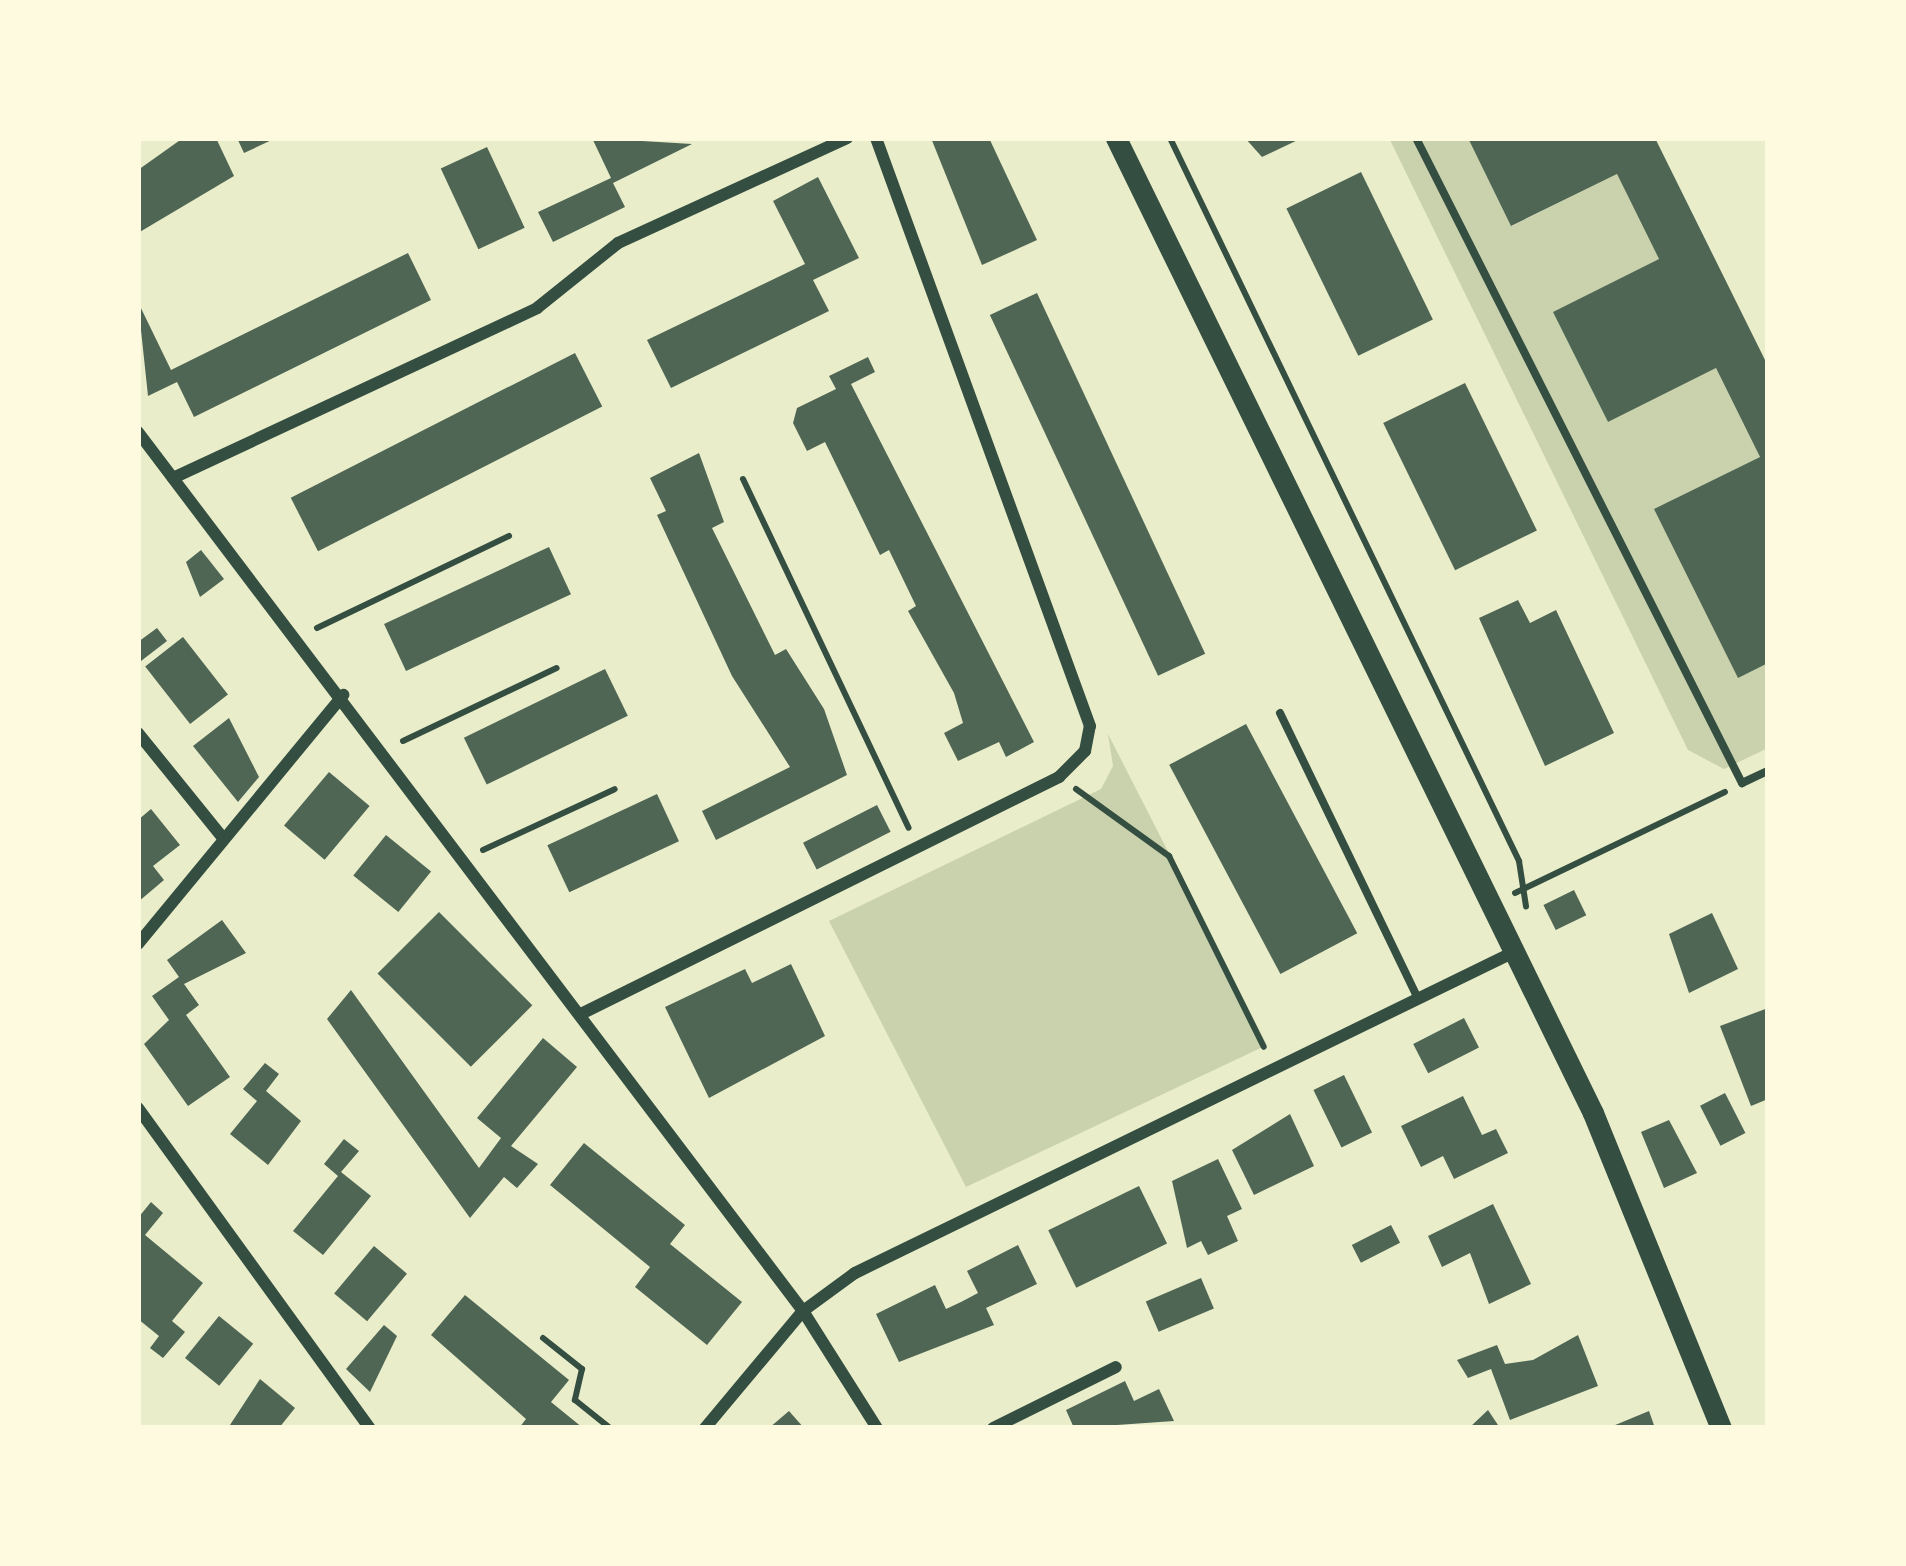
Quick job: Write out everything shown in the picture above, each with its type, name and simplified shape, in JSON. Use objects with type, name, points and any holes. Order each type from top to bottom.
[{"type":"street","points":[[173,478],[537,308],[618,242],[847,138]]},
{"type":"street","points":[[580,1014],[1059,777],[1085,751],[1090,725],[876,138]]},
{"type":"street","points":[[1116,138],[1666,1274],[1721,1428]]},
{"type":"street","points":[[138,432],[343,695],[803,1311],[877,1428]]},
{"type":"street","points":[[138,944],[343,695]]},
{"type":"street","points":[[138,734],[223,838]]},
{"type":"street","points":[[705,1428],[803,1311],[855,1273],[1514,952]]},
{"type":"street","points":[[138,1108],[370,1428]]},
{"type":"street","points":[[993,1428],[1116,1367]]},
{"type":"lane","points":[[1416,138],[1742,783],[1768,771]]},
{"type":"lane","points":[[1280,713],[1418,998]]},
{"type":"path","points":[[1170,138],[1530,886]]},
{"type":"path","points":[[742,479],[918,848]]},
{"type":"path","points":[[297,637],[509,536]]},
{"type":"path","points":[[383,751],[557,668]]},
{"type":"path","points":[[1059,777],[1169,856],[1274,1066]]},
{"type":"path","points":[[1490,905],[1742,783]]},
{"type":"path","points":[[464,860],[615,789]]},
{"type":"path","points":[[543,1338],[582,1369],[575,1400],[610,1428]]},
{"type":"green space","points":[[1389,138],[1468,138],[1512,226],[1617,174],[1659,259],[1554,312],[1608,422],[1716,368],[1760,457],[1655,509],[1768,663],[1768,748],[1724,769],[1688,750]]},
{"type":"green space","points":[[1108,734],[1267,1045],[966,1187],[829,921],[1101,789],[1113,766]]},
{"type":"building","points":[[183,138],[216,138],[234,176],[138,233],[138,170]]},
{"type":"building","points":[[237,138],[276,138],[244,153]]},
{"type":"building","points":[[592,138],[692,144],[613,183],[625,207],[553,242],[538,212],[611,178]]},
{"type":"building","points":[[931,138],[989,138],[1037,240],[982,265]]},
{"type":"building","points":[[1245,138],[1302,138],[1262,157]]},
{"type":"building","points":[[1468,138],[1655,138],[1768,366],[1768,663],[1738,678],[1654,509],[1760,457],[1716,368],[1608,422],[1553,312],[1659,259],[1617,174],[1511,226]]},
{"type":"building","points":[[487,147],[525,228],[478,249],[441,169]]},
{"type":"building","points":[[1361,172],[1433,319],[1358,356],[1286,208]]},
{"type":"building","points":[[818,177],[859,258],[813,280],[829,311],[671,388],[647,340],[805,264],[773,201]]},
{"type":"building","points":[[408,253],[431,300],[194,417],[177,382],[148,396],[138,302],[171,370]]},
{"type":"building","points":[[1037,293],[1205,654],[1158,676],[990,315]]},
{"type":"building","points":[[575,353],[602,406],[318,551],[291,498]]},
{"type":"building","points":[[868,357],[875,372],[851,384],[1034,742],[1006,757],[999,742],[958,761],[944,733],[963,723],[954,693],[908,611],[916,606],[889,550],[880,555],[825,442],[807,451],[793,423],[797,408],[836,389],[829,376]]},
{"type":"building","points":[[1465,383],[1537,530],[1455,570],[1383,423]]},
{"type":"building","points":[[699,453],[724,522],[712,528],[775,655],[786,649],[824,709],[847,775],[716,840],[702,811],[790,767],[732,676],[657,515],[666,511],[650,478]]},
{"type":"building","points":[[549,547],[571,594],[406,671],[384,624]]},
{"type":"building","points":[[201,550],[224,579],[200,597],[186,562]]},
{"type":"building","points":[[1518,600],[1530,623],[1556,610],[1614,733],[1545,766],[1479,618]]},
{"type":"building","points":[[157,628],[167,641],[141,661],[138,642]]},
{"type":"building","points":[[183,637],[228,695],[190,724],[145,667]]},
{"type":"building","points":[[605,669],[628,716],[487,785],[464,738]]},
{"type":"building","points":[[229,718],[259,777],[238,802],[193,746]]},
{"type":"building","points":[[1246,724],[1357,933],[1280,974],[1169,765]]},
{"type":"building","points":[[329,772],[370,806],[325,860],[284,826]]},
{"type":"building","points":[[657,794],[679,841],[569,892],[547,845]]},
{"type":"building","points":[[877,805],[891,832],[817,869],[803,843]]},
{"type":"building","points":[[151,809],[180,845],[153,866],[164,880],[138,902],[138,820]]},
{"type":"building","points":[[386,835],[431,872],[398,912],[353,875]]},
{"type":"building","points":[[1574,890],[1586,915],[1556,930],[1543,905]]},
{"type":"building","points":[[439,912],[532,1005],[471,1067],[377,974]]},
{"type":"building","points":[[1712,913],[1738,969],[1689,993],[1669,934]]},
{"type":"building","points":[[222,920],[246,953],[184,984],[199,1005],[186,1015],[230,1077],[188,1106],[144,1044],[169,1020],[152,996],[179,977],[167,960]]},
{"type":"building","points":[[791,964],[825,1036],[709,1098],[665,1007],[745,969],[752,983]]},
{"type":"building","points":[[351,990],[479,1168],[501,1138],[477,1118],[543,1038],[577,1067],[511,1146],[538,1164],[517,1188],[504,1177],[470,1218],[327,1019]]},
{"type":"building","points":[[1768,1008],[1768,1099],[1751,1106],[1720,1026]]},
{"type":"building","points":[[1464,1018],[1479,1047],[1428,1073],[1413,1044]]},
{"type":"building","points":[[265,1063],[279,1074],[266,1091],[301,1121],[268,1165],[230,1134],[257,1101],[243,1089]]},
{"type":"building","points":[[1344,1075],[1372,1133],[1341,1147],[1313,1090]]},
{"type":"building","points":[[1725,1093],[1745,1133],[1720,1146],[1700,1106]]},
{"type":"building","points":[[1463,1096],[1482,1135],[1496,1129],[1508,1153],[1454,1179],[1443,1156],[1421,1167],[1401,1126]]},
{"type":"building","points":[[1290,1114],[1314,1166],[1254,1195],[1232,1150]]},
{"type":"building","points":[[1669,1120],[1697,1173],[1664,1188],[1641,1132]]},
{"type":"building","points":[[344,1139],[359,1151],[341,1172],[371,1196],[323,1255],[293,1231],[338,1176],[324,1164]]},
{"type":"building","points":[[584,1143],[685,1225],[670,1244],[742,1302],[707,1345],[635,1287],[650,1267],[550,1185]]},
{"type":"building","points":[[1218,1159],[1242,1209],[1227,1216],[1238,1241],[1208,1255],[1201,1241],[1187,1248],[1172,1181]]},
{"type":"building","points":[[1139,1186],[1167,1244],[1076,1288],[1048,1230]]},
{"type":"building","points":[[151,1202],[163,1213],[145,1235],[203,1283],[172,1321],[185,1332],[163,1358],[150,1348],[159,1336],[138,1319],[138,1218]]},
{"type":"building","points":[[1493,1204],[1531,1284],[1489,1304],[1470,1253],[1442,1267],[1428,1236]]},
{"type":"building","points":[[1391,1225],[1400,1243],[1361,1263],[1352,1245]]},
{"type":"building","points":[[1018,1245],[1037,1284],[986,1308],[994,1325],[899,1362],[876,1314],[935,1285],[946,1309],[961,1302],[978,1293],[967,1271]]},
{"type":"building","points":[[374,1246],[407,1274],[367,1321],[334,1293]]},
{"type":"building","points":[[1201,1278],[1214,1308],[1159,1332],[1146,1301]]},
{"type":"building","points":[[465,1295],[569,1380],[551,1402],[583,1428],[519,1428],[526,1419],[431,1335]]},
{"type":"building","points":[[219,1316],[253,1344],[219,1386],[185,1358]]},
{"type":"building","points":[[384,1325],[397,1336],[370,1392],[346,1369]]},
{"type":"building","points":[[1578,1335],[1598,1386],[1510,1420],[1491,1369],[1468,1378],[1457,1360],[1497,1345],[1505,1364],[1533,1360]]},
{"type":"building","points":[[260,1379],[295,1408],[279,1428],[228,1428]]},
{"type":"building","points":[[1125,1381],[1134,1401],[1159,1389],[1174,1421],[1074,1428],[1066,1410]]},
{"type":"building","points":[[1488,1410],[1500,1428],[1469,1428]]},
{"type":"building","points":[[789,1411],[804,1428],[769,1428]]},
{"type":"building","points":[[1649,1411],[1655,1428],[1608,1428]]}]
